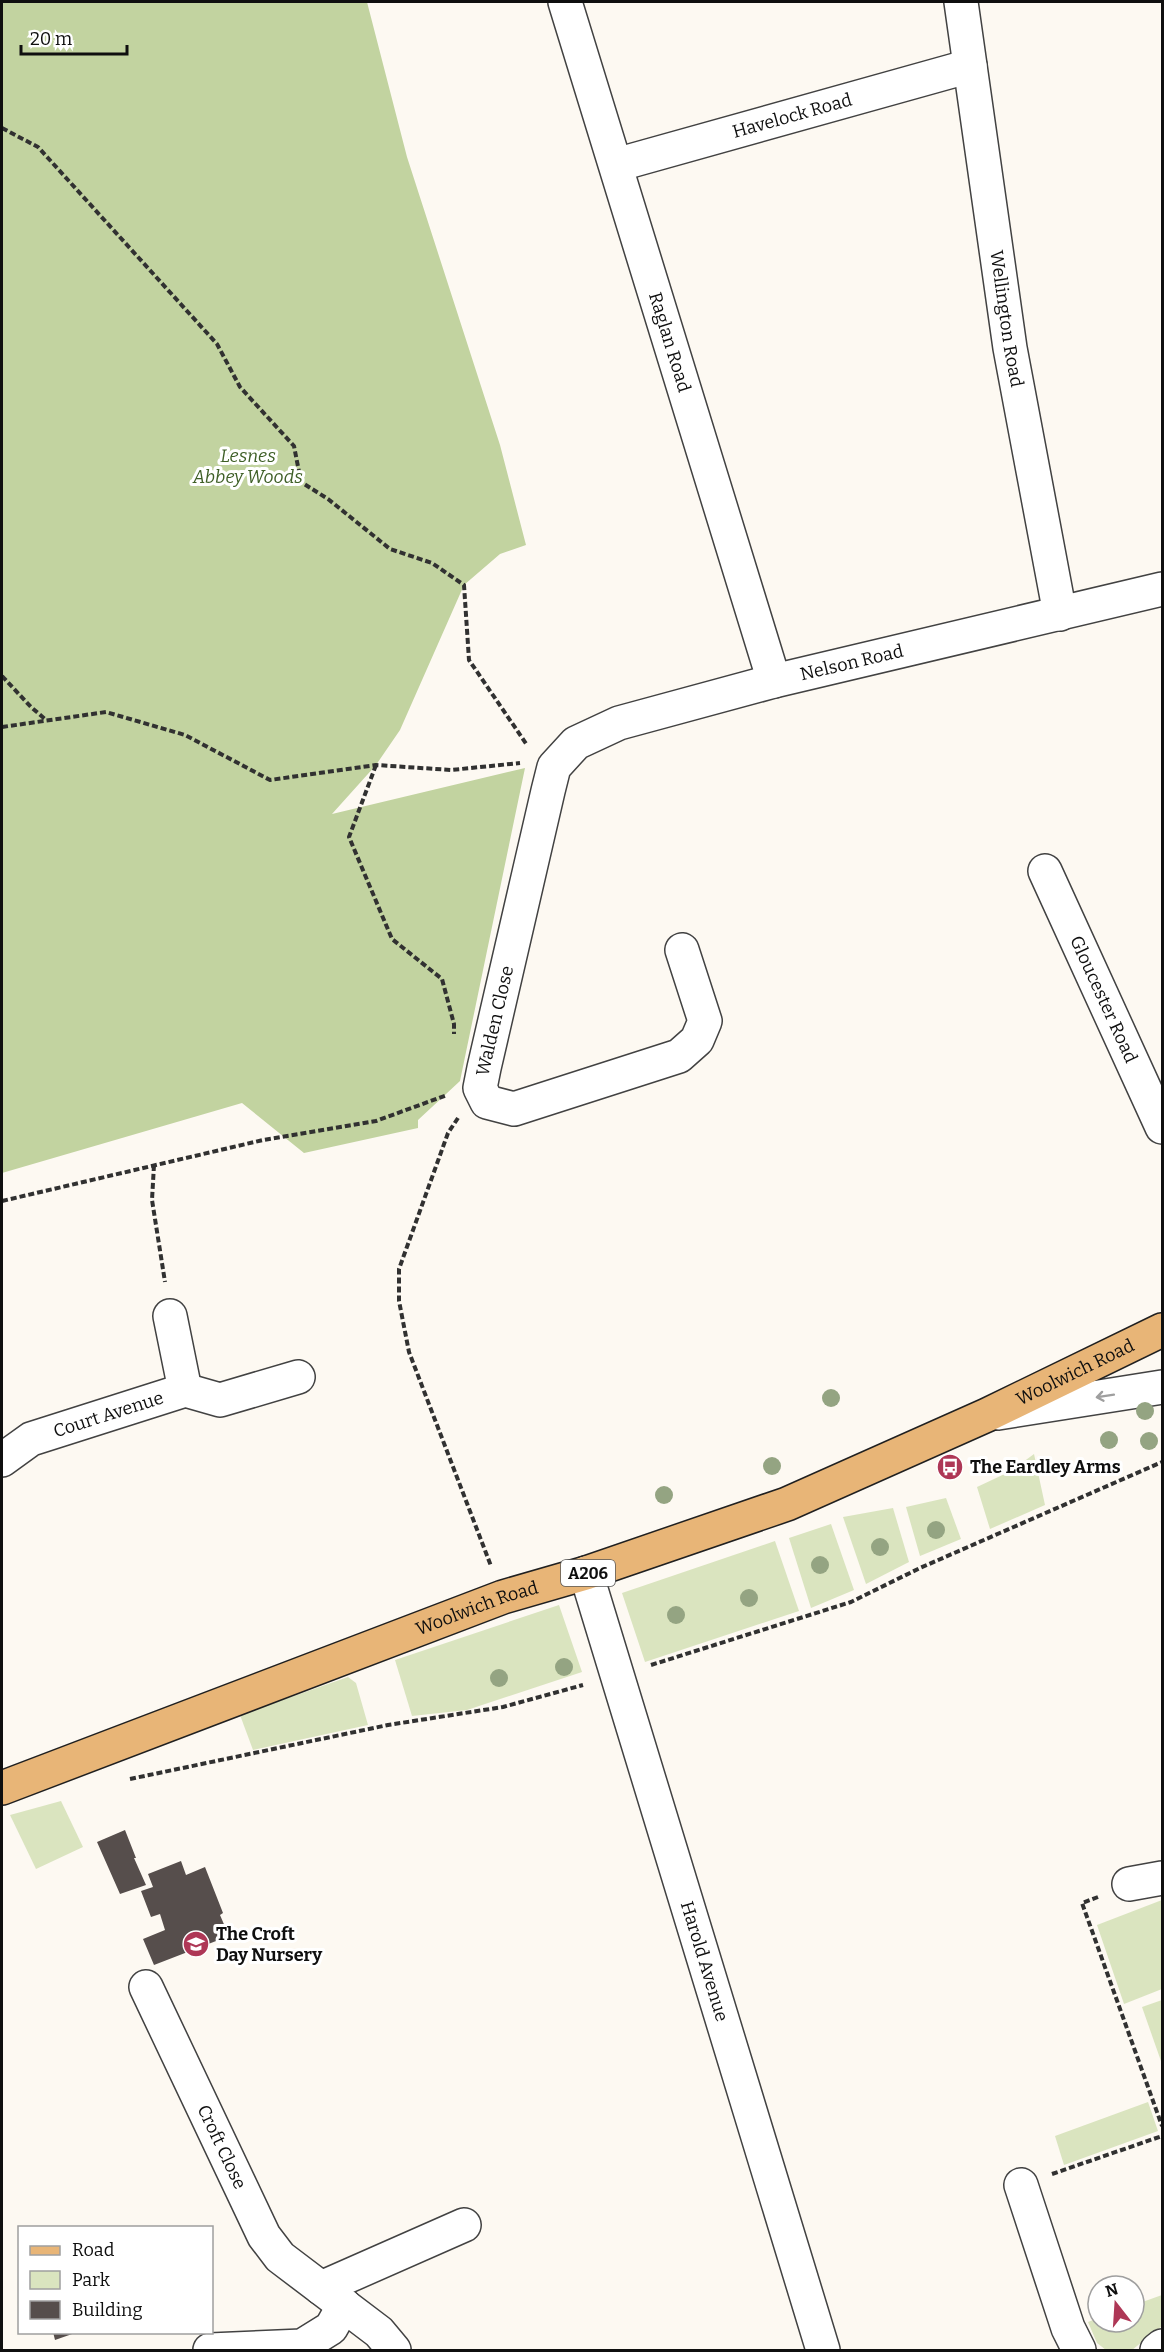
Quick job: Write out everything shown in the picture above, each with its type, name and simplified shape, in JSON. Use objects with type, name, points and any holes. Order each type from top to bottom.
[{"type":"main road","name":"Woolwich Road","points":[[2,1788],[503,1597],[586,1573],[787,1504],[987,1415],[1162,1330]]},
{"type":"street","name":"Raglan Road","points":[[565,2],[774,681]]},
{"type":"street","name":"Wellington Road","points":[[962,12],[1010,348],[1060,614]]},
{"type":"street","name":"Havelock Road","points":[[616,165],[970,66]]},
{"type":"street","name":"Nelson Road","points":[[538,761],[619,723],[774,681],[1162,589]]},
{"type":"street","name":"Walden Close","points":[[538,761],[480,1088],[487,1102],[514,1109],[679,1056],[697,1040],[705,1021],[682,950]]},
{"type":"street","name":"Gloucester Road","points":[[1045,871],[1162,1126]]},
{"type":"street","name":"Court Avenue","points":[[170,1316],[185,1390]]},
{"type":"street","name":"Court Avenue","points":[[2,1460],[31,1439],[185,1390],[220,1400],[298,1377]]},
{"type":"street","name":"Woolwich Road","points":[[987,1415],[1162,1387]]},
{"type":"street","name":"Harold Avenue","points":[[586,1573],[823,2350]]},
{"type":"street","points":[[1129,1884],[1162,1878]]},
{"type":"street","name":"Croft Close","points":[[146,1987],[264,2236],[280,2257],[379,2332],[394,2350]]},
{"type":"street","points":[[1021,2185],[1068,2328],[1080,2350]]},
{"type":"street","points":[[210,2350],[302,2346],[331,2328],[332,2296],[464,2225]]},
{"type":"street","points":[[1157,2350],[1162,2346]]},
{"type":"path","points":[[2,128],[38,147],[217,344],[240,387],[294,446],[301,482],[328,499],[390,549],[432,563],[464,585],[469,660],[538,761],[451,770],[376,765],[270,780],[185,735],[106,712],[46,719],[2,728]]},
{"type":"path","points":[[2,676],[31,707],[46,719]]},
{"type":"path","points":[[376,765],[349,837],[392,939],[442,979],[454,1024],[454,1035]]},
{"type":"path","points":[[2,1201],[262,1140],[376,1121],[456,1092],[480,1088]]},
{"type":"path","points":[[480,1088],[448,1133],[399,1269],[399,1301],[409,1352],[503,1597]]},
{"type":"path","points":[[154,1165],[152,1200],[170,1316]]},
{"type":"path","points":[[1129,1884],[1082,1903],[1162,2126]]},
{"type":"path","points":[[1021,2185],[1162,2136]]},
{"type":"green space","name":"Lesnes Abbey Woods","points":[[2,2],[367,2],[407,157],[500,445],[526,545],[500,554],[464,585],[400,730],[376,765],[332,814],[525,768],[460,1081],[418,1120],[418,1128],[304,1153],[242,1103],[2,1173]]},
{"type":"green space","points":[[1034,1454],[1045,1505],[990,1529],[977,1487],[1011,1471]]},
{"type":"green space","points":[[946,1498],[961,1539],[920,1556],[906,1507]]},
{"type":"green space","points":[[893,1508],[909,1562],[866,1584],[843,1517]]},
{"type":"green space","points":[[831,1524],[854,1590],[811,1608],[789,1538]]},
{"type":"green space","points":[[775,1541],[799,1611],[645,1662],[622,1593]]},
{"type":"green space","points":[[559,1605],[582,1672],[467,1710],[412,1716],[395,1660]]},
{"type":"green space","points":[[348,1677],[356,1683],[368,1725],[253,1750],[240,1715]]},
{"type":"green space","points":[[61,1801],[83,1847],[36,1869],[10,1815]]},
{"type":"green space","points":[[1162,1900],[1162,1989],[1124,2004],[1097,1925]]},
{"type":"green space","points":[[1162,2000],[1162,2064],[1142,2007]]},
{"type":"green space","points":[[1148,2102],[1158,2131],[1064,2165],[1055,2136]]},
{"type":"green space","points":[[1162,2295],[1162,2326],[1132,2350],[1106,2350],[1097,2343],[1093,2334],[1146,2334],[1146,2301]]},
{"type":"building","points":[[125,1830],[146,1885],[120,1894],[97,1842]]},
{"type":"building","points":[[181,1861],[186,1875],[205,1867],[223,1913],[220,1915],[229,1936],[154,1965],[143,1939],[165,1930],[160,1914],[151,1917],[141,1891],[153,1887],[148,1874]]},
{"type":"building","points":[[54,2334],[72,2334],[55,2340]]},
{"type":"place","name":"The Eardley Arms","points":[[950,1467]]},
{"type":"place","name":"The Croft Day Nursery","points":[[196,1944]]}]
